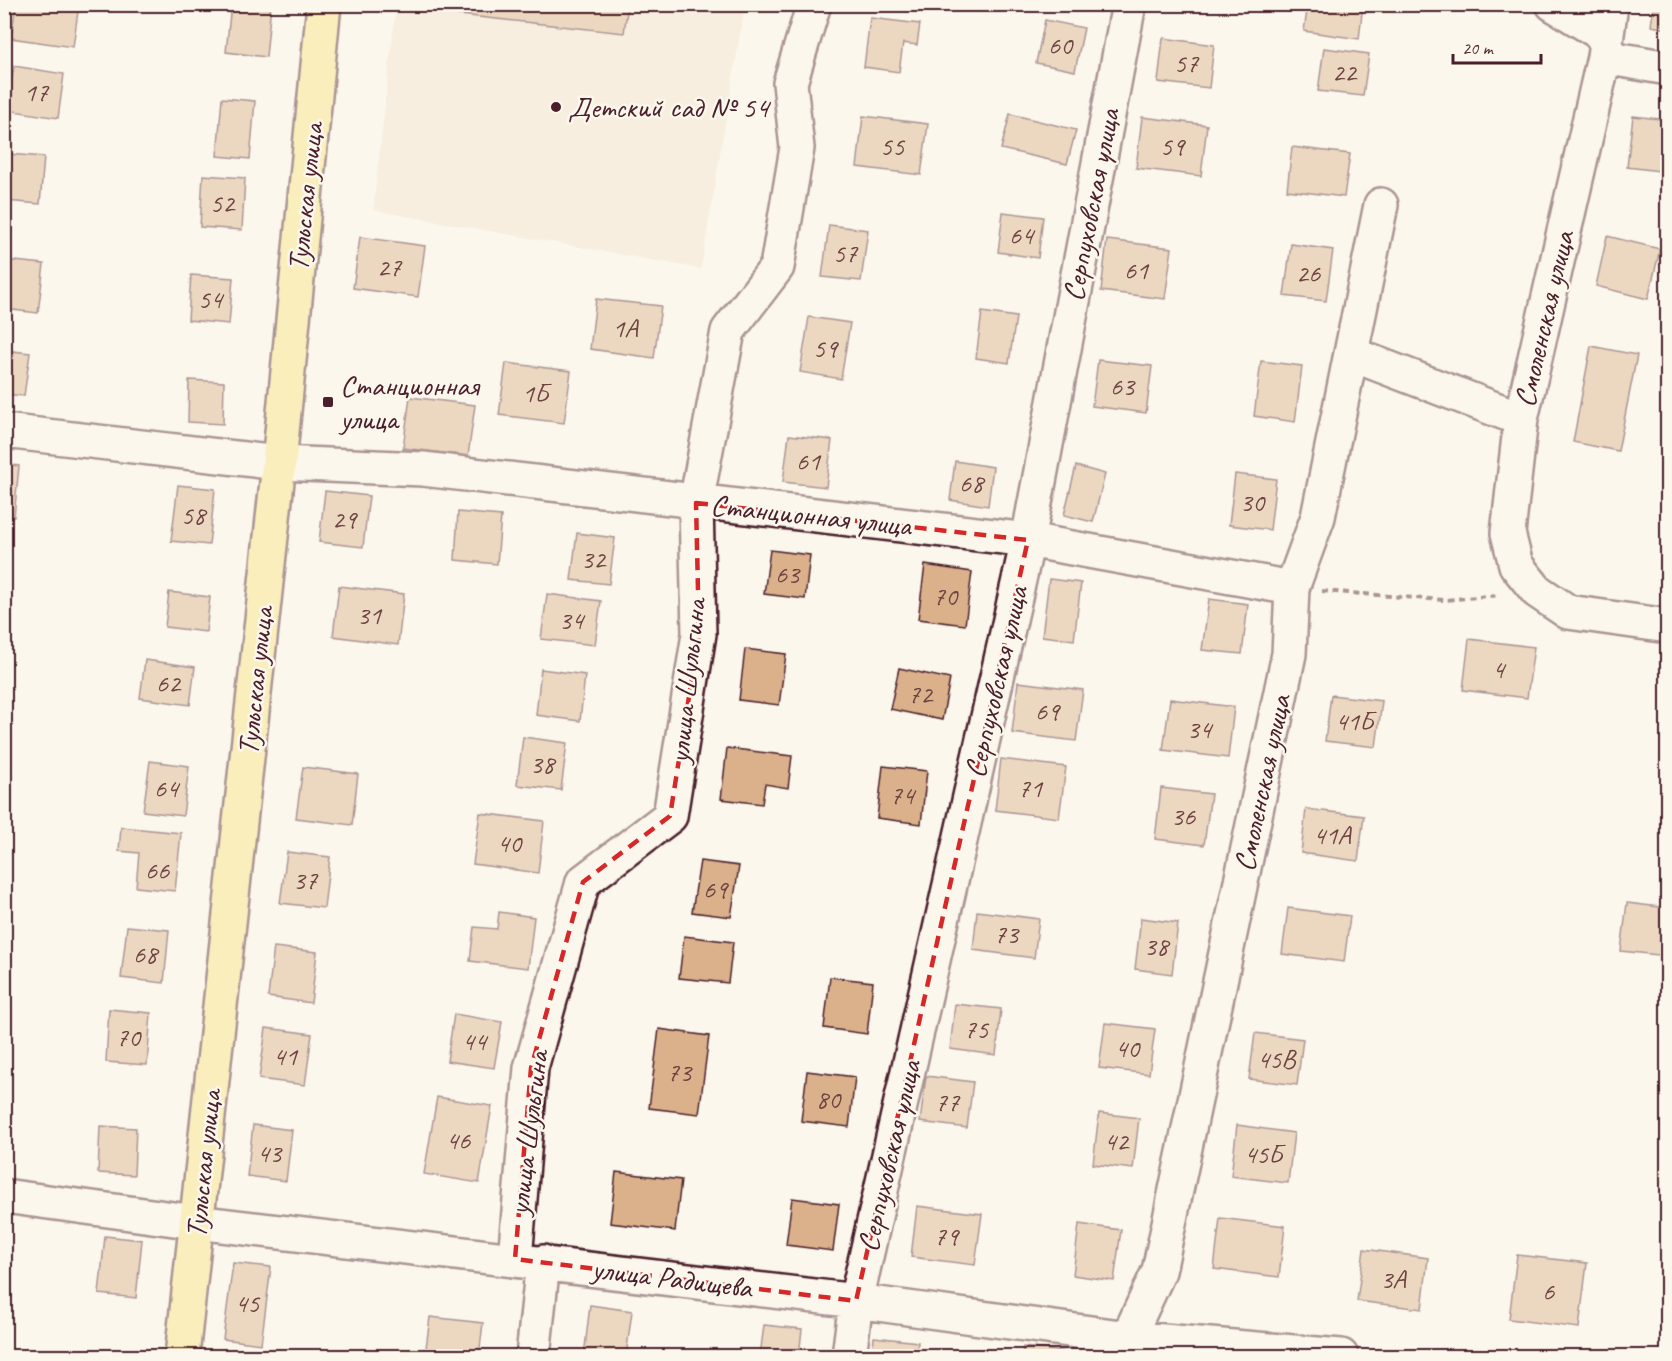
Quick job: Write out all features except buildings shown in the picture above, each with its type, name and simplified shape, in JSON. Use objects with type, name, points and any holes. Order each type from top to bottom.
[{"type":"main road","name":"Тульская улица","points":[[182,1356],[279,463],[324,4]]},
{"type":"street","name":"улица Шульгина","points":[[533,1356],[529,1261],[531,1068],[583,882],[670,816],[699,634],[696,503],[728,331],[777,267],[797,148],[790,83],[814,4]]},
{"type":"street","name":"Серпуховская улица","points":[[849,1356],[856,1301],[1028,540],[1129,4]]},
{"type":"street","points":[[1553,4],[1668,68]]},
{"type":"street","name":"Смоленская улица","points":[[1607,33],[1521,419],[1508,533],[1516,565],[1537,591],[1568,612],[1668,626]]},
{"type":"street","name":"Смоленская улица","points":[[1127,1347],[1159,1271],[1289,654],[1292,588],[1318,517],[1381,205]]},
{"type":"street","points":[[1351,354],[1521,419]]},
{"type":"street","name":"Станционная улица","points":[[4,431],[279,463],[423,469],[696,503],[1028,540],[1292,588]]},
{"type":"street","name":"улица Радищева","points":[[4,1196],[196,1222],[856,1301],[1127,1347],[1341,1356]]},
{"type":"path","points":[[1292,588],[1444,600],[1537,591]]},
{"type":"highlighted area","points":[[696,503],[1028,540],[856,1301],[515,1259],[531,1068],[583,882],[670,816],[699,634]]},
{"type":"shaded area","name":"Детский сад № 54","points":[[396,5],[745,5],[701,269],[373,210]]},
{"type":"place","name":"Детский сад № 54","points":[[556,107]]},
{"type":"place","name":"Станционная улица","points":[[328,402]]}]
